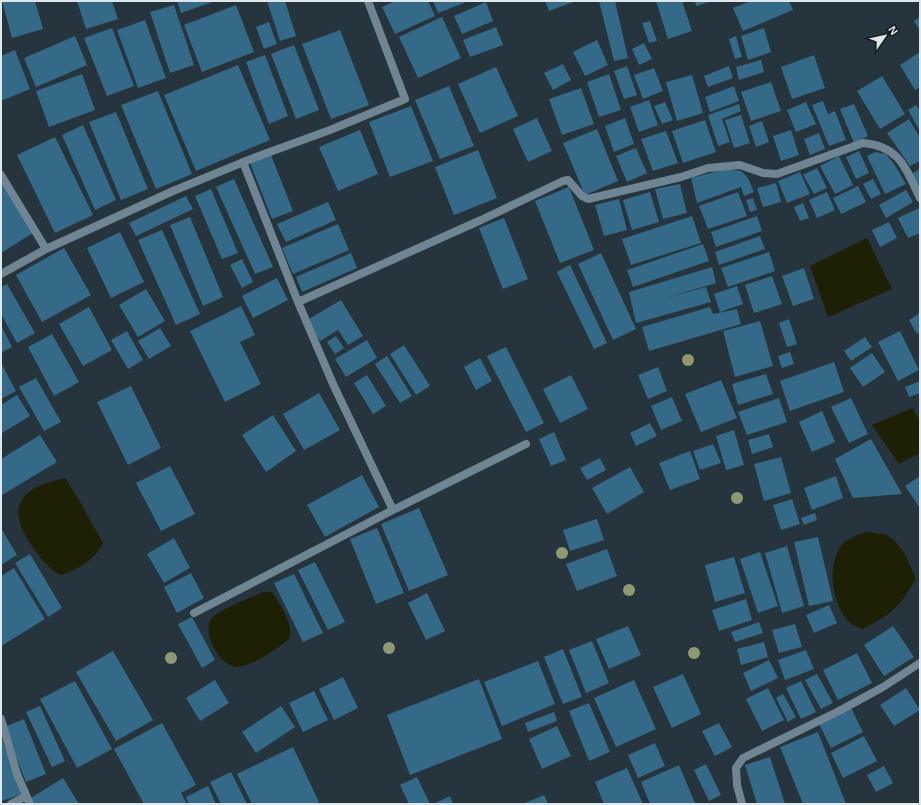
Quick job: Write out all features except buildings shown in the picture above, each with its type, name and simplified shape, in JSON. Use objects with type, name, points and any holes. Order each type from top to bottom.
[{"type":"street","points":[[1,274],[46,248],[173,191],[405,99],[368,1]]},
{"type":"street","points":[[298,302],[481,220],[562,181],[568,180],[582,196],[588,199],[681,177],[708,168],[740,166],[763,173],[777,174],[864,143],[878,144],[892,152],[905,167],[920,198]]},
{"type":"street","points":[[243,162],[298,302],[334,384],[393,510]]},
{"type":"street","points":[[1,175],[46,248]]},
{"type":"street","points":[[194,613],[393,510],[526,444]]},
{"type":"street","points":[[742,804],[737,785],[736,768],[743,758],[839,711],[883,687],[920,663]]},
{"type":"street","points":[[1,719],[17,774],[28,800],[11,804]]},
{"type":"shaded area","points":[[867,238],[892,289],[828,317],[810,266]]},
{"type":"shaded area","points":[[912,408],[920,420],[920,453],[899,464],[872,425]]},
{"type":"shaded area","points":[[65,478],[103,543],[96,554],[85,564],[73,571],[60,575],[44,562],[32,546],[19,519],[19,509],[22,500],[28,493],[37,487]]},
{"type":"shaded area","points":[[866,532],[883,534],[898,544],[916,579],[905,597],[894,609],[881,619],[862,629],[848,621],[842,613],[835,595],[833,574],[834,563],[842,545],[850,539]]},
{"type":"shaded area","points":[[263,592],[272,592],[282,608],[290,627],[289,639],[271,652],[250,664],[237,667],[231,665],[218,655],[213,647],[208,630],[209,623],[213,617],[222,611]]}]
